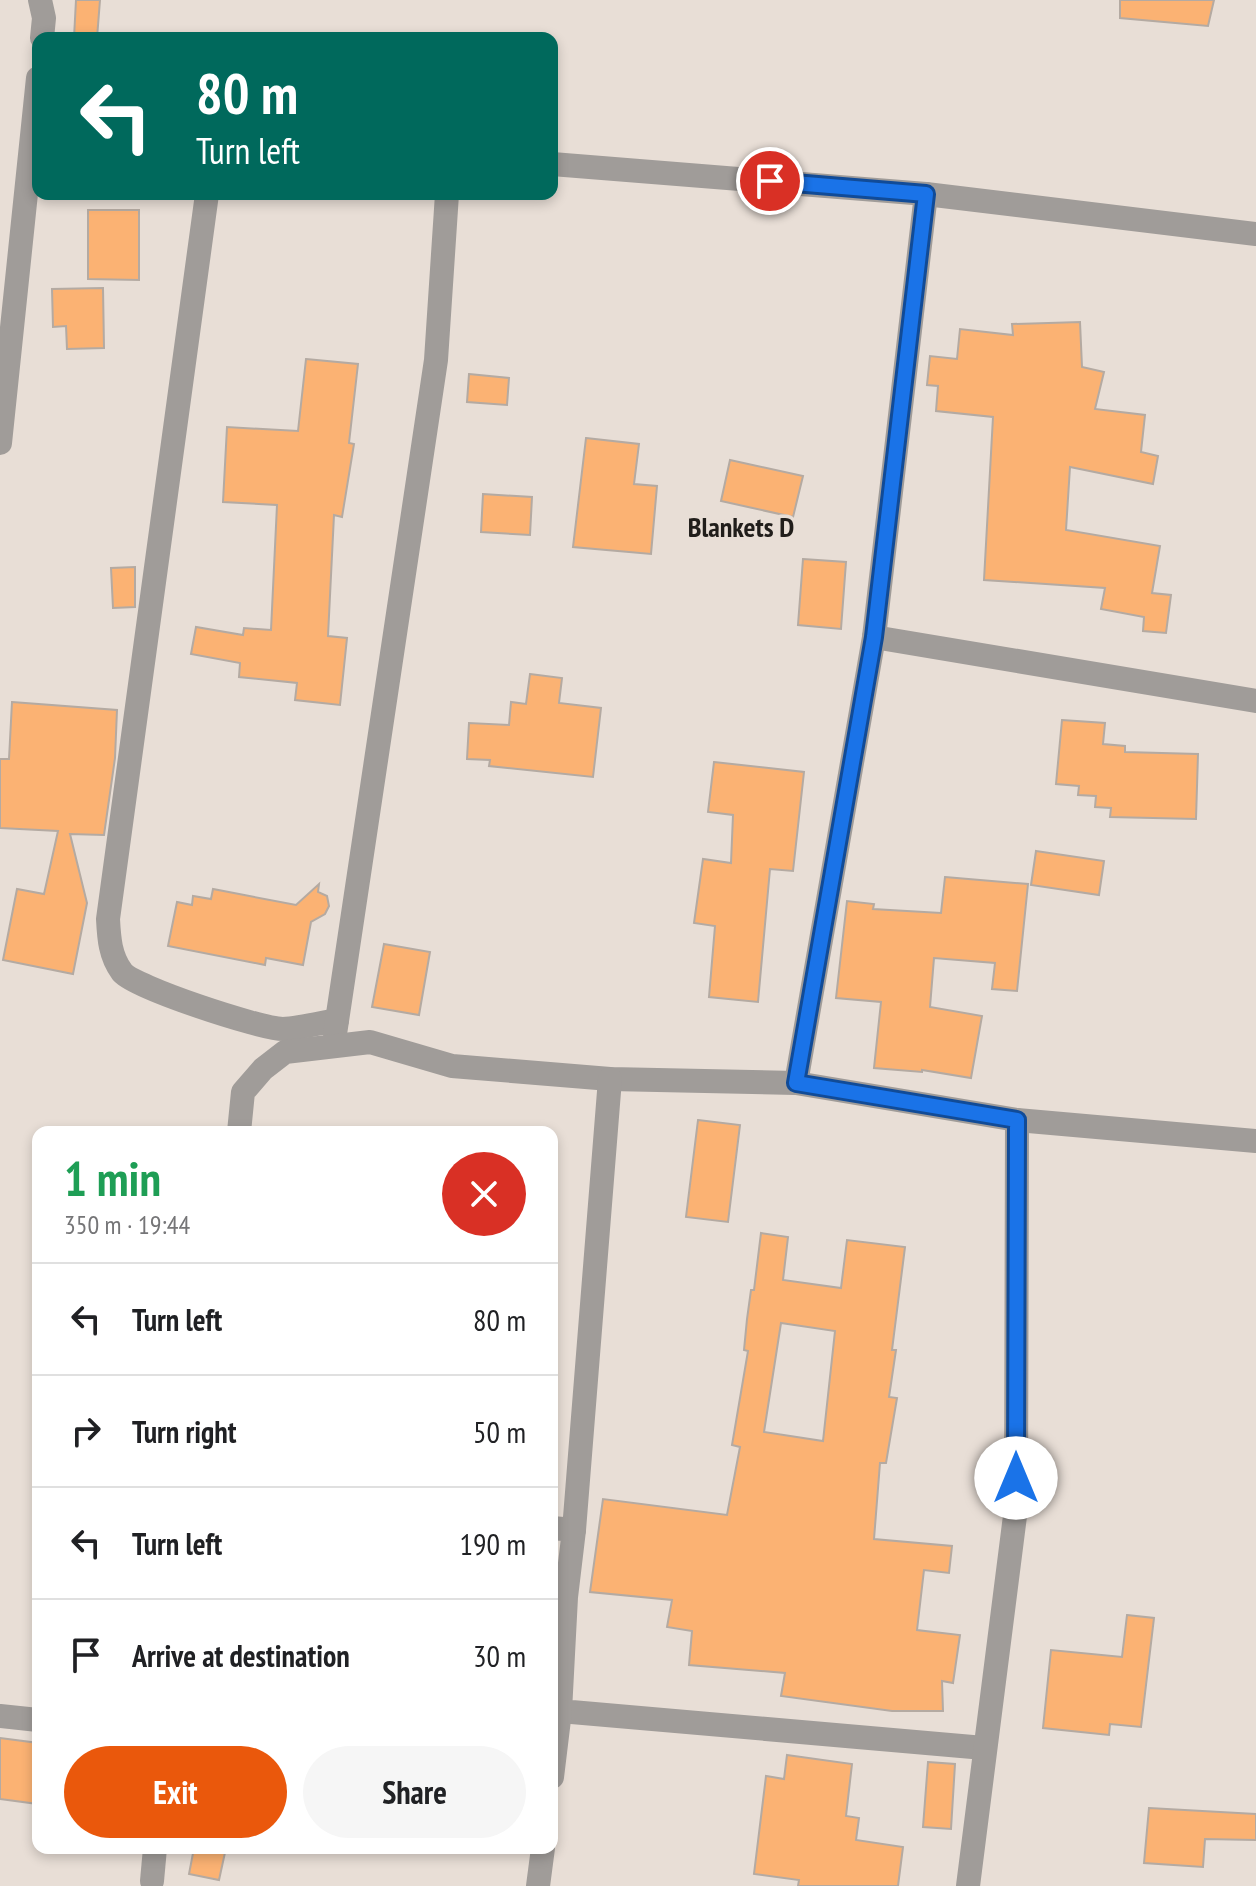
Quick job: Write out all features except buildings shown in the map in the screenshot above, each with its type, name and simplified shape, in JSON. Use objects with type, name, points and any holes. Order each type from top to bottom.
[{"type":"street","points":[[40,0],[44,18],[43,32]]},
{"type":"street","points":[[0,443],[32,136]]},
{"type":"street","points":[[558,164],[926,194],[1256,234]]},
{"type":"street","points":[[796,1083],[874,637],[926,194]]},
{"type":"street","points":[[206,200],[108,919],[110,948],[122,973],[145,988],[243,1021],[281,1029],[337,1020]]},
{"type":"street","points":[[333,1044],[436,360],[447,200]]},
{"type":"street","points":[[874,637],[1256,701]]},
{"type":"street","points":[[240,1126],[243,1092],[263,1069],[285,1052],[370,1042],[452,1066],[610,1079],[796,1083],[1017,1120],[1256,1141]]},
{"type":"street","points":[[558,1728],[566,1597],[563,1529],[610,1079]]},
{"type":"street","points":[[968,1886],[1016,1508],[1017,1120]]},
{"type":"street","points":[[560,1711],[984,1748]]},
{"type":"street","points":[[0,1716],[32,1719]]},
{"type":"street","points":[[152,1881],[154,1854]]},
{"type":"street","points":[[538,1886],[542,1854]]},
{"type":"district","name":"Blankets D","points":[[741,526]]},
{"type":"route","points":[[770,181],[926,194],[874,637],[796,1083],[1017,1120],[1016,1478]]}]
